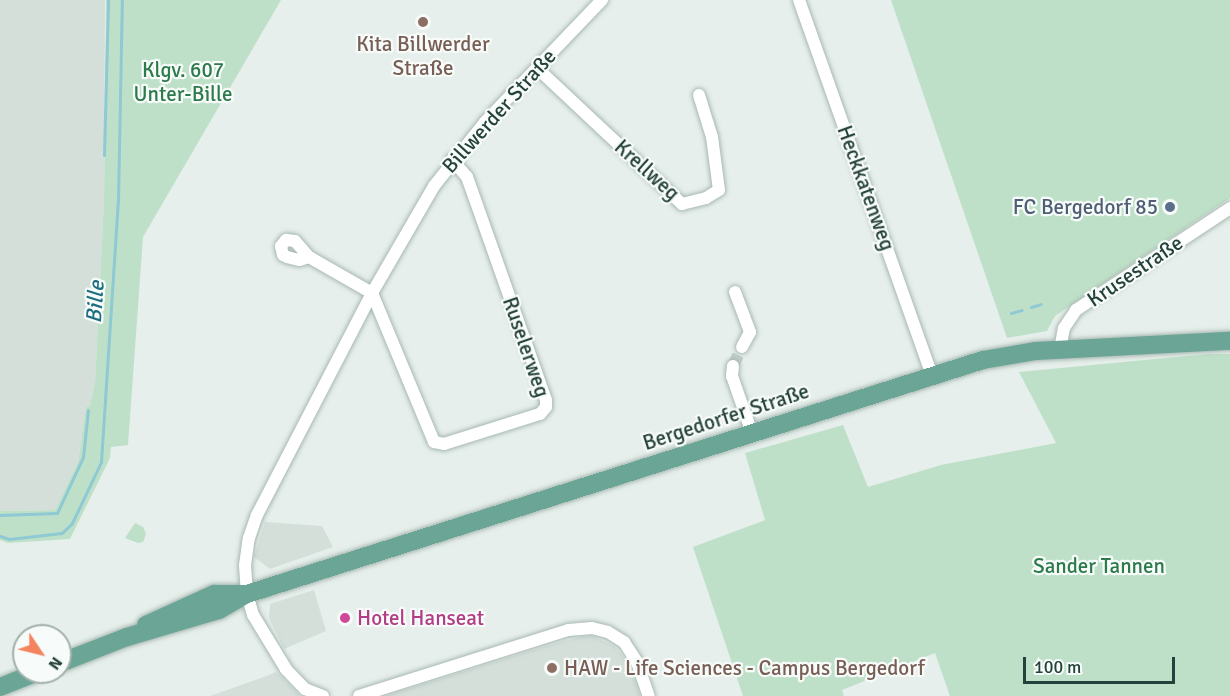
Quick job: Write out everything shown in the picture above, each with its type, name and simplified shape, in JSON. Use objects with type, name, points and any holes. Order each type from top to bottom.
[{"type":"main road","name":"Bergedorfer Straße","points":[[72,659],[127,638],[219,610],[247,594],[983,360],[1060,350],[1230,341]]},
{"type":"street","name":"Billwerder Straße","points":[[323,696],[305,689],[286,669],[257,622],[247,594],[245,565],[249,538],[257,515],[372,293],[434,186],[452,160],[602,0]]},
{"type":"street","name":"Heckkatenweg","points":[[799,0],[932,376]]},
{"type":"street","name":"Krellweg","points":[[537,68],[682,204],[706,198],[719,190],[712,137],[699,95]]},
{"type":"street","name":"Ruselerweg","points":[[372,293],[434,442],[440,445],[456,441],[536,416],[545,409],[546,400],[467,177],[452,160]]},
{"type":"street","name":"Krusestraße","points":[[1060,350],[1064,328],[1076,310],[1230,208]]},
{"type":"street","points":[[309,257],[372,293]]},
{"type":"street","points":[[735,292],[750,332],[742,347]]},
{"type":"street","points":[[733,366],[732,376],[752,433]]},
{"type":"street","points":[[359,696],[568,630],[592,628],[608,632],[624,642],[637,662],[649,696]]},
{"type":"shaded area","points":[[0,0],[105,0],[104,201],[95,383],[90,406],[86,407],[78,462],[55,510],[0,511]]},
{"type":"shaded area","points":[[265,522],[322,526],[333,547],[270,569],[254,557]]},
{"type":"shaded area","points":[[314,590],[326,631],[284,649],[269,618],[270,604]]},
{"type":"shaded area","name":"HAW - Life Sciences - Campus Bergedorf","points":[[593,636],[614,646],[621,654],[629,665],[640,696],[385,696],[546,646]]},
{"type":"shaded area","points":[[276,672],[300,696],[210,696],[264,677]]},
{"type":"green space","name":"Klgv. 607 Unter-Bille","points":[[106,0],[281,0],[143,237],[128,445],[111,447],[110,458],[70,539],[8,543],[0,540],[0,511],[55,510],[78,462],[86,407],[90,406],[95,383],[104,201]]},
{"type":"green space","points":[[891,0],[1230,0],[1230,198],[1055,316],[1047,331],[1007,338]]},
{"type":"green space","name":"Sander Tannen","points":[[1208,354],[1230,354],[1230,696],[950,696],[935,653],[842,690],[844,696],[743,696],[693,547],[765,520],[745,453],[843,425],[868,487],[941,465],[1056,443],[1019,372]]},
{"type":"green space","points":[[135,523],[143,527],[146,534],[143,542],[138,543],[125,538]]},
{"type":"waterway","points":[[104,155],[108,0]]},
{"type":"waterway","name":"Bille","points":[[0,536],[9,539],[62,533],[72,523],[101,462],[118,201],[122,0]]},
{"type":"waterway","points":[[1031,307],[1041,304]]},
{"type":"waterway","points":[[1011,313],[1022,310]]},
{"type":"waterway","points":[[0,515],[57,513],[83,457],[88,410]]},
{"type":"tunnel","points":[[733,366],[742,347]]},
{"type":"place","name":"Kita Billwerder Straße","points":[[423,22]]},
{"type":"place","name":"FC Bergedorf 85","points":[[1170,207]]},
{"type":"place","name":"Hotel Hanseat","points":[[345,618]]},
{"type":"place","name":"HAW - Life Sciences - Campus Bergedorf","points":[[552,668]]}]
